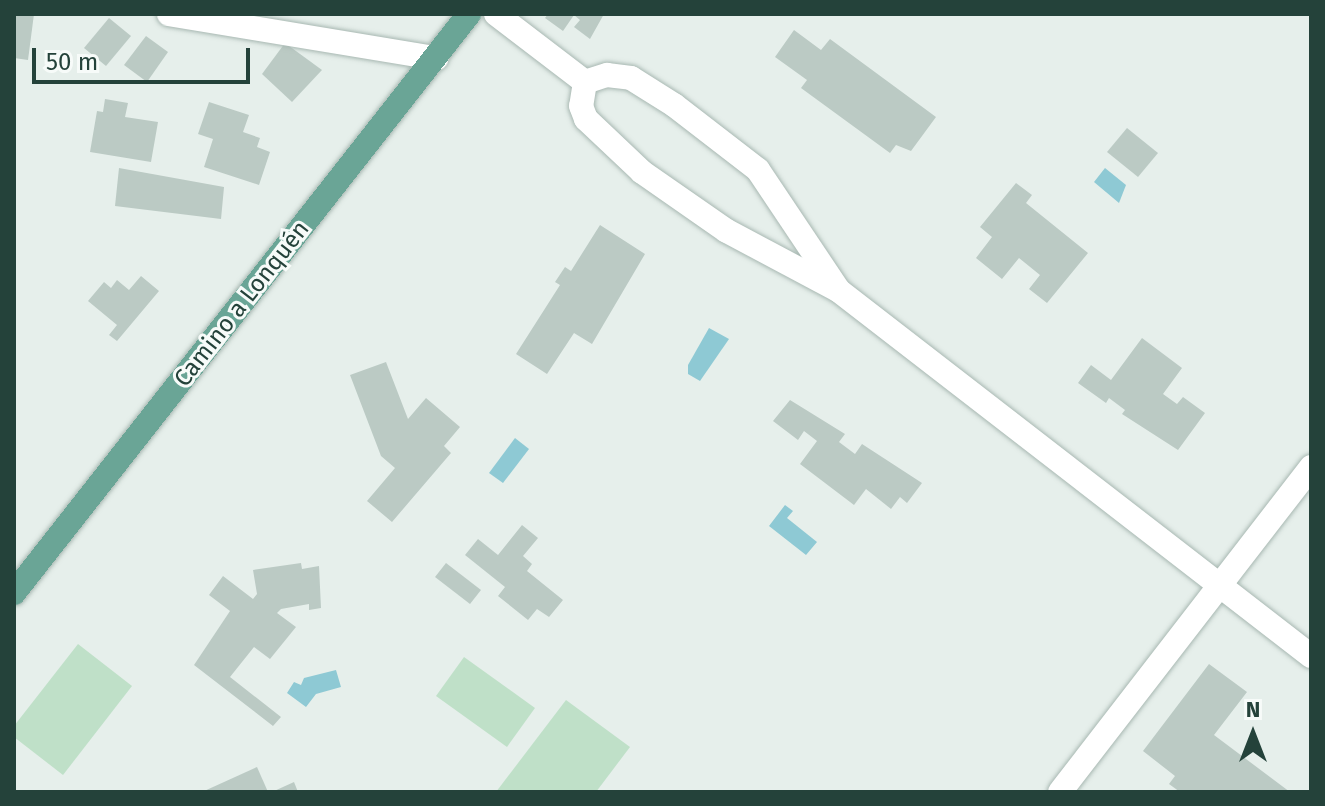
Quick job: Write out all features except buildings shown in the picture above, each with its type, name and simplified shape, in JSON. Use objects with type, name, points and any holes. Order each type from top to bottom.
[{"type":"main road","name":"Camino a Lonquén","points":[[14,593],[469,14]]},
{"type":"street","points":[[169,14],[436,58]]},
{"type":"street","points":[[496,14],[585,82]]},
{"type":"street","points":[[585,82],[607,75],[631,78],[674,105],[758,170],[838,290]]},
{"type":"street","points":[[585,82],[581,106],[586,119],[642,172],[727,231],[838,290],[1311,656]]},
{"type":"street","points":[[1060,792],[1311,467]]},
{"type":"green space","points":[[78,644],[132,686],[63,775],[14,737],[14,726]]},
{"type":"green space","points":[[464,657],[535,708],[507,747],[436,696]]},
{"type":"green space","points":[[566,700],[630,747],[596,792],[496,792]]},
{"type":"water","points":[[1105,168],[1126,185],[1119,203],[1094,182]]},
{"type":"water","points":[[709,328],[729,339],[700,381],[688,374],[688,365]]},
{"type":"water","points":[[515,438],[529,449],[503,483],[489,473]]},
{"type":"water","points":[[785,505],[793,511],[787,518],[817,542],[806,555],[769,526]]},
{"type":"water","points":[[336,670],[341,687],[316,694],[306,707],[287,693],[294,682],[301,685],[304,678]]}]
